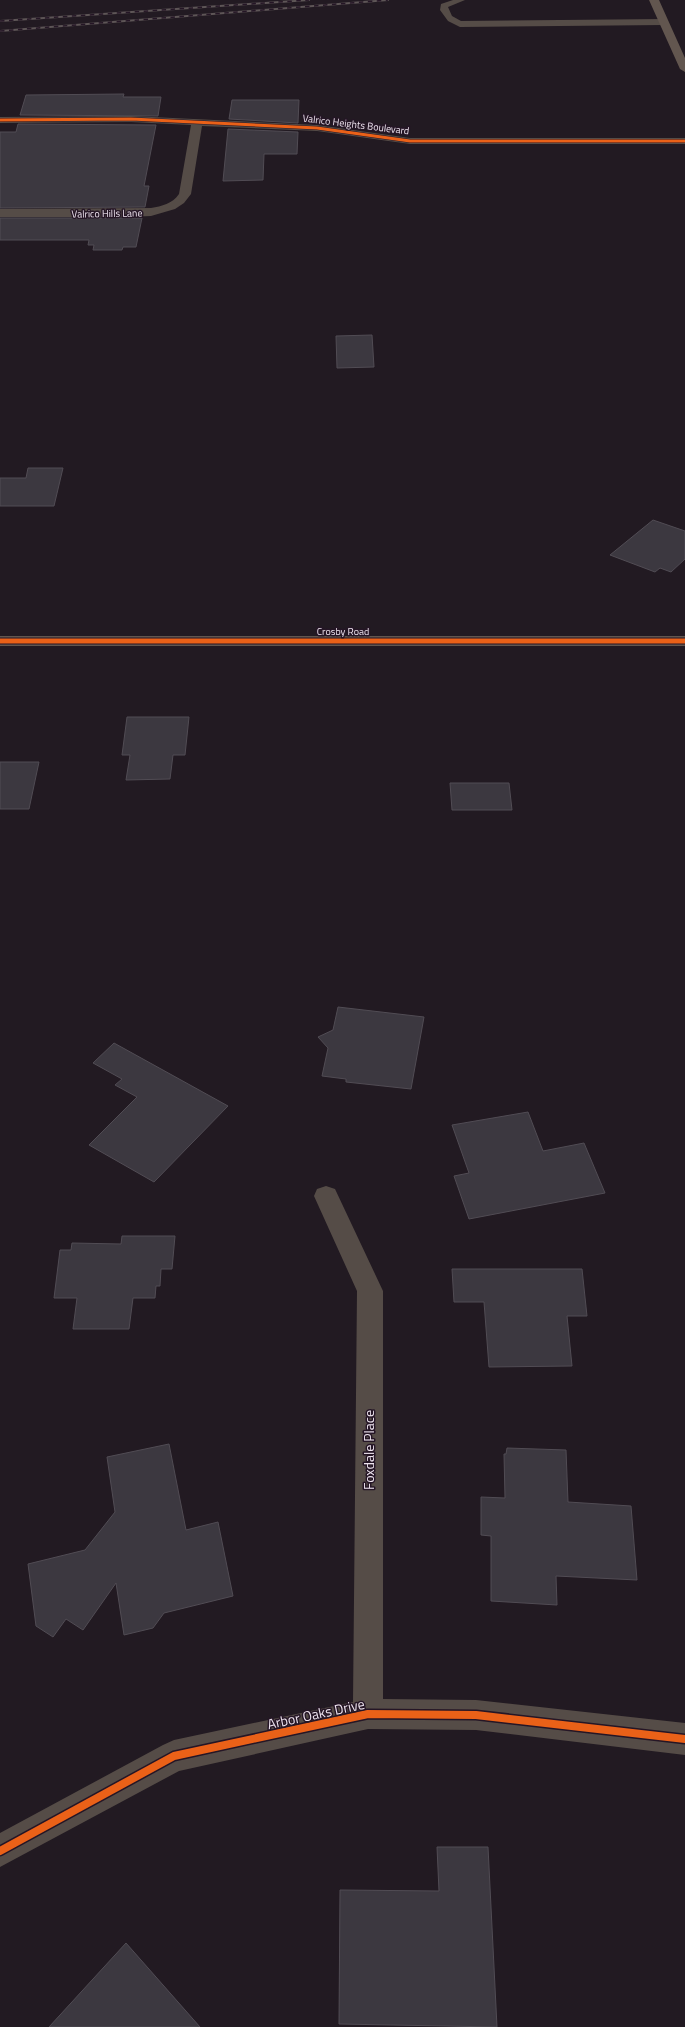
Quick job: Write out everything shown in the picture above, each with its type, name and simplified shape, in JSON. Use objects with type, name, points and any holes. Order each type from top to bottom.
[{"type":"street","points":[[654,0],[685,69]]},
{"type":"street","name":"Valrico Heights Boulevard","points":[[0,120],[131,120],[317,128],[410,141],[685,141]]},
{"type":"street","name":"Valrico Hills Lane","points":[[0,214],[127,214],[151,212],[171,207],[180,201],[185,194],[197,123]]},
{"type":"street","name":"Crosby Road","points":[[0,641],[685,641]]},
{"type":"street","name":"Foxdale Place","points":[[326,1196],[370,1291],[368,1714]]},
{"type":"street","name":"Arbor Oaks Drive","points":[[0,1851],[174,1756],[368,1714],[476,1715],[685,1739]]},
{"type":"lane","points":[[461,0],[444,6],[445,13],[452,21],[460,24],[664,22]]},
{"type":"building","points":[[124,94],[123,97],[161,97],[158,116],[20,115],[26,95]]},
{"type":"building","points":[[232,100],[299,100],[298,123],[229,119]]},
{"type":"building","points":[[18,124],[156,125],[144,186],[149,186],[145,207],[0,208],[0,132],[16,132]]},
{"type":"building","points":[[228,129],[298,132],[297,154],[264,154],[263,180],[223,181]]},
{"type":"building","points":[[0,218],[142,218],[136,247],[123,247],[122,250],[93,250],[94,245],[88,245],[89,240],[0,240]]},
{"type":"building","points":[[372,335],[374,367],[337,368],[336,336]]},
{"type":"building","points":[[28,468],[63,468],[54,506],[0,506],[0,478],[26,478]]},
{"type":"building","points":[[653,520],[685,531],[685,559],[671,572],[660,568],[655,572],[610,555]]},
{"type":"building","points":[[127,717],[189,717],[185,755],[173,755],[170,779],[126,780],[130,755],[122,755]]},
{"type":"building","points":[[0,762],[39,762],[29,809],[0,809]]},
{"type":"building","points":[[450,783],[509,783],[512,810],[452,810]]},
{"type":"building","points":[[338,1007],[424,1017],[411,1089],[346,1082],[346,1079],[322,1076],[328,1048],[318,1037],[333,1030]]},
{"type":"building","points":[[114,1043],[228,1106],[154,1182],[89,1145],[137,1097],[115,1085],[122,1079],[93,1063]]},
{"type":"building","points":[[528,1112],[543,1151],[584,1143],[605,1193],[469,1219],[454,1176],[469,1173],[452,1125]]},
{"type":"building","points":[[122,1236],[175,1236],[172,1269],[161,1269],[160,1286],[156,1286],[155,1298],[133,1298],[129,1329],[73,1329],[77,1298],[54,1298],[60,1250],[71,1250],[72,1243],[121,1244]]},
{"type":"building","points":[[452,1269],[582,1269],[587,1316],[567,1316],[572,1366],[489,1367],[484,1302],[454,1302]]},
{"type":"building","points":[[169,1444],[186,1530],[218,1522],[233,1596],[164,1613],[153,1628],[124,1635],[116,1583],[83,1630],[66,1619],[53,1637],[36,1626],[28,1564],[85,1550],[115,1512],[107,1457]]},
{"type":"building","points":[[507,1448],[566,1450],[568,1502],[631,1506],[637,1580],[556,1576],[557,1605],[491,1601],[491,1536],[481,1535],[481,1497],[505,1498],[504,1454],[506,1454]]},
{"type":"building","points":[[437,1847],[488,1847],[497,2027],[339,2024],[340,1890],[439,1891]]},
{"type":"building","points":[[126,1943],[200,2027],[49,2027]]},
{"type":"railway","points":[[0,21],[309,0]]},
{"type":"railway","points":[[0,31],[388,0]]},
{"type":"cycle path","points":[[0,120],[131,119],[317,128],[410,141],[685,141]]},
{"type":"cycle path","points":[[0,641],[685,641]]},
{"type":"cycle path","points":[[0,1851],[174,1756],[368,1714],[476,1715],[685,1739]]}]
